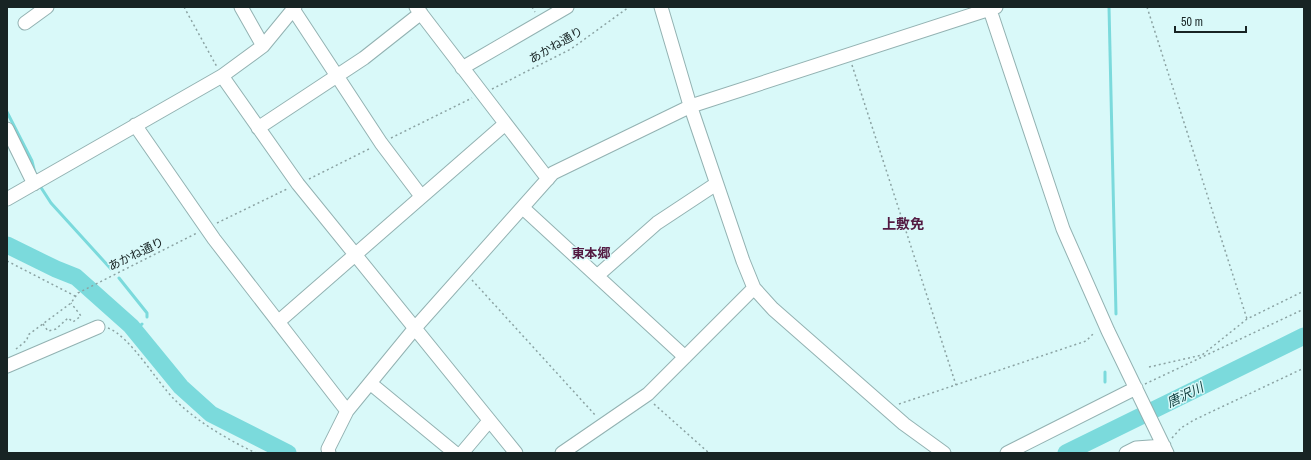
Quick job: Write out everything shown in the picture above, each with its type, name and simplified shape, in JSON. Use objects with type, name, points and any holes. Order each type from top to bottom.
[{"type":"street","points":[[25,23],[47,7]]},
{"type":"street","points":[[241,7],[262,46]]},
{"type":"street","points":[[462,68],[540,21],[567,7]]},
{"type":"street","points":[[661,7],[716,184],[754,288],[773,309],[886,409],[944,453]]},
{"type":"street","points":[[7,199],[222,76],[262,46],[294,8],[380,143],[421,196]]},
{"type":"street","points":[[329,453],[328,449],[347,411],[415,328],[553,173],[691,106],[992,8],[1063,229],[1105,324],[1164,447],[1136,448],[1126,453]]},
{"type":"street","points":[[258,128],[364,58],[418,10],[548,179]]},
{"type":"street","points":[[222,76],[298,184],[516,453]]},
{"type":"street","points":[[278,322],[505,124]]},
{"type":"street","points":[[135,125],[214,239],[347,411]]},
{"type":"street","points":[[7,129],[34,184]]},
{"type":"street","points":[[597,276],[657,223],[716,184]]},
{"type":"street","points":[[523,208],[685,357]]},
{"type":"street","points":[[562,453],[645,397],[754,288]]},
{"type":"street","points":[[7,366],[98,327]]},
{"type":"street","points":[[370,384],[454,453]]},
{"type":"street","points":[[1007,453],[1137,390]]},
{"type":"street","points":[[462,453],[489,421]]},
{"type":"path","points":[[184,7],[222,76]]},
{"type":"path","name":"あかね通り","points":[[487,91],[571,48],[629,7]]},
{"type":"path","points":[[1147,7],[1247,319]]},
{"type":"path","points":[[849,55],[956,385]]},
{"type":"path","points":[[211,226],[292,187]]},
{"type":"path","name":"あかね通り","points":[[75,296],[78,293],[202,230]]},
{"type":"path","points":[[7,261],[75,296],[72,303],[28,335],[27,340],[11,352]]},
{"type":"path","points":[[465,273],[550,368],[604,424]]},
{"type":"path","points":[[1149,367],[1202,355],[1247,319],[1304,291]]},
{"type":"path","points":[[43,324],[48,331],[56,329],[68,318],[73,322],[81,316],[72,303]]},
{"type":"path","points":[[1137,390],[1304,309]]},
{"type":"path","points":[[98,327],[106,328],[117,333],[175,400],[227,439],[256,453]]},
{"type":"path","points":[[886,409],[1086,341],[1093,334]]},
{"type":"path","points":[[1164,447],[1186,424],[1304,368]]},
{"type":"path","points":[[645,397],[709,453]]},
{"type":"waterway","points":[[1109,7],[1116,314]]},
{"type":"waterway","points":[[7,112],[32,161],[35,173]]},
{"type":"waterway","points":[[40,186],[51,203],[111,269]]},
{"type":"waterway","points":[[7,245],[76,277],[131,326],[181,387],[211,414],[288,453]]},
{"type":"waterway","points":[[119,278],[147,313],[147,317]]},
{"type":"waterway","points":[[135,331],[142,324]]},
{"type":"waterway","name":"唐沢川","points":[[1066,453],[1304,336]]},
{"type":"waterway","points":[[1105,372],[1105,382]]},
{"type":"district","name":"上敷免","points":[[903,224]]},
{"type":"district","name":"東本郷","points":[[591,253]]}]
